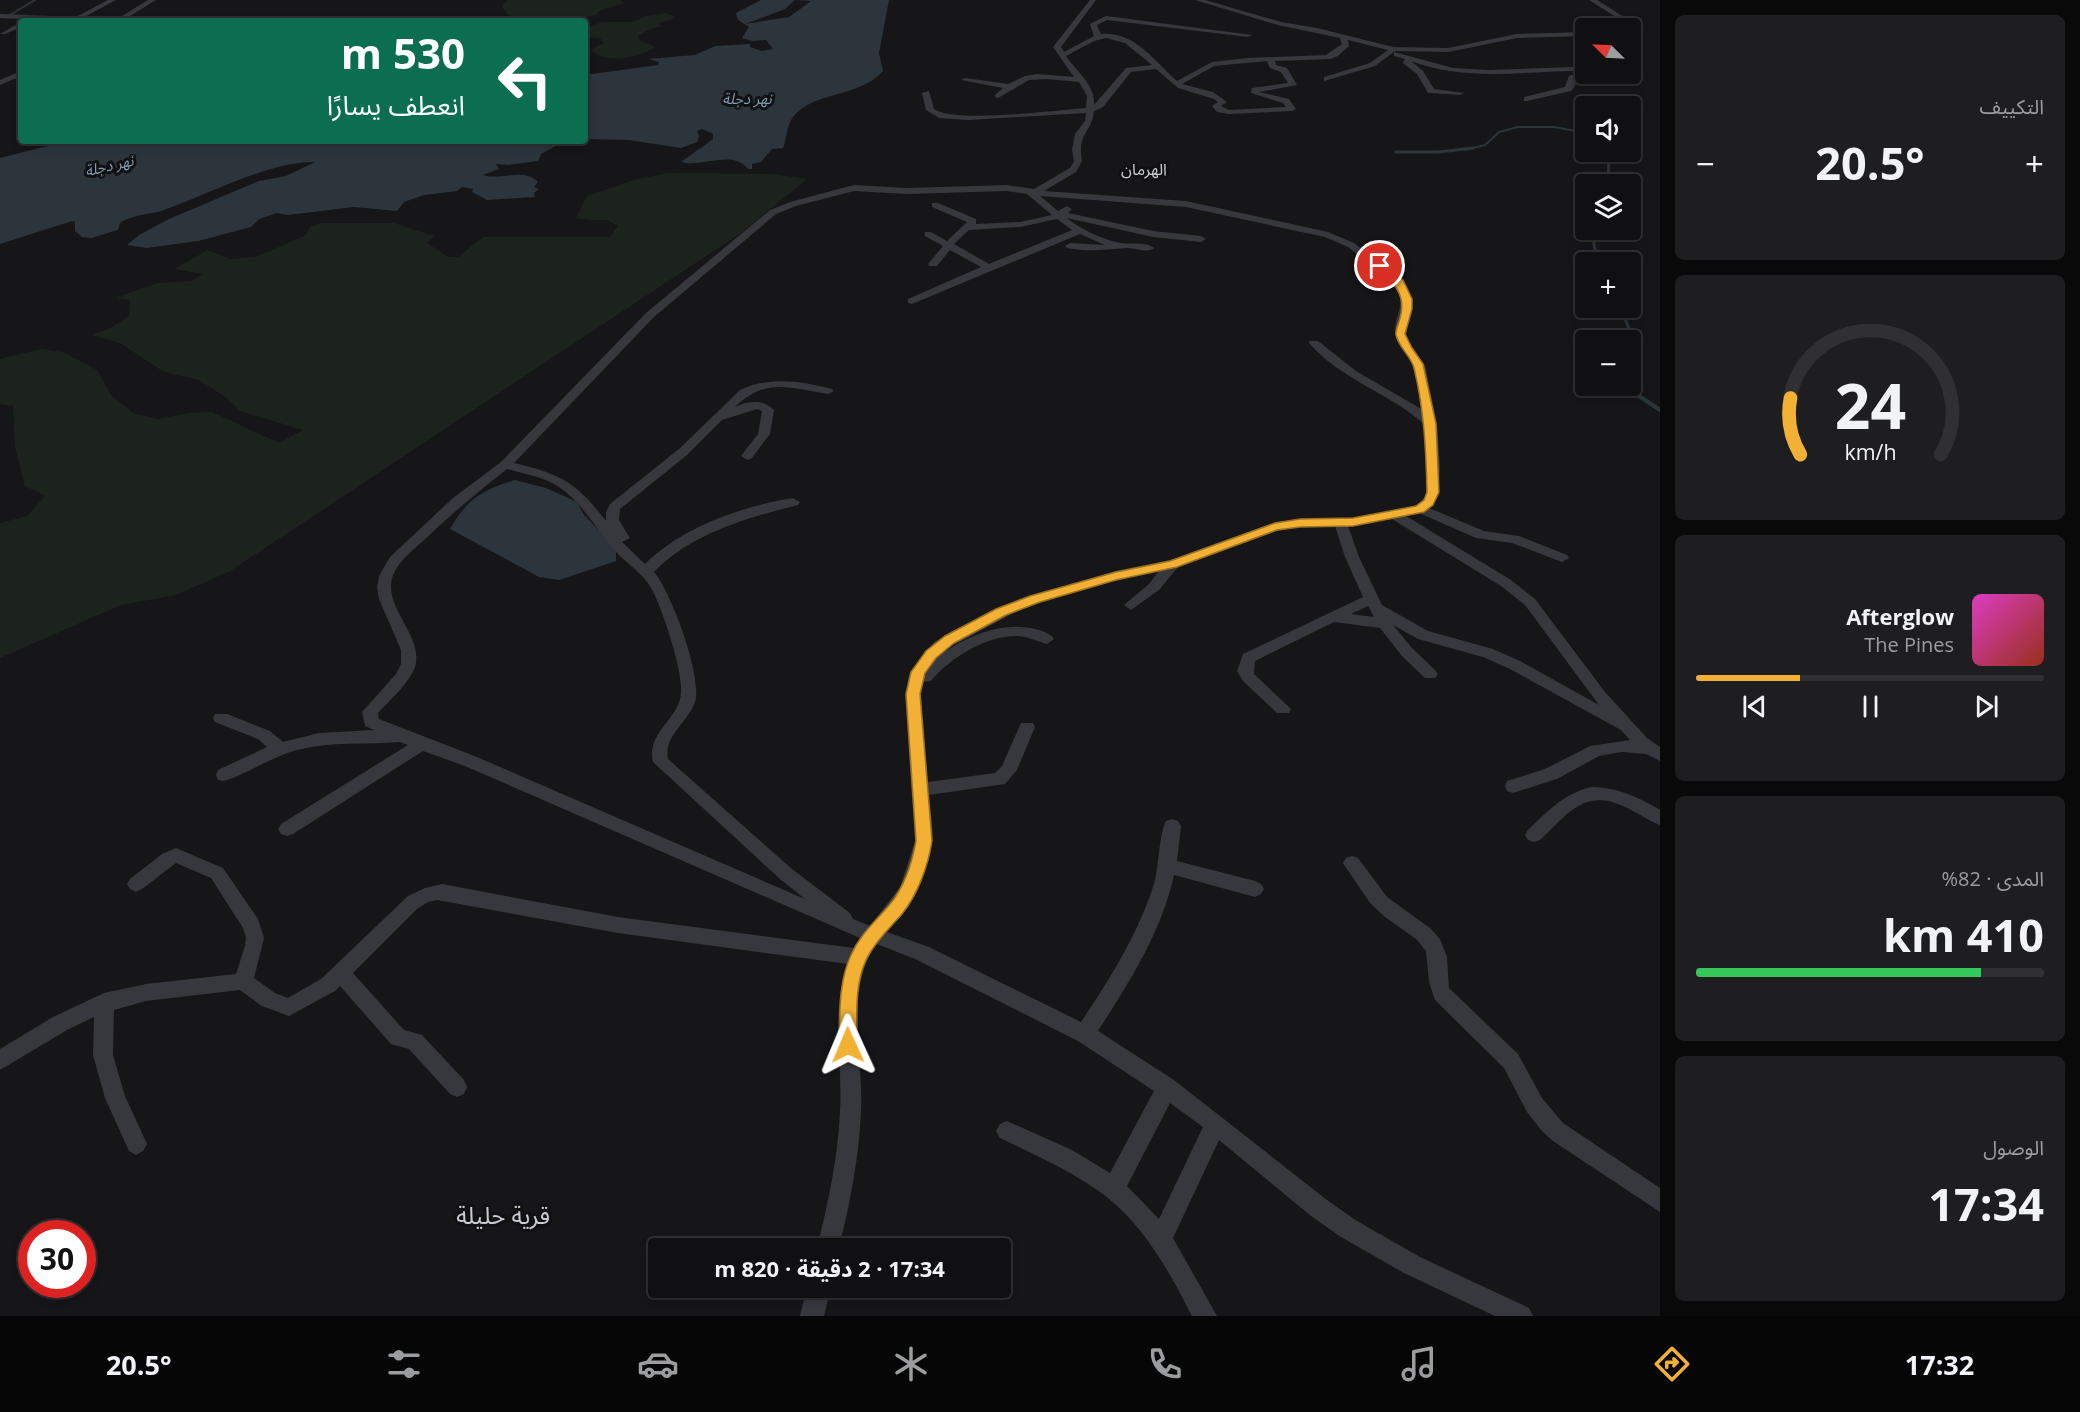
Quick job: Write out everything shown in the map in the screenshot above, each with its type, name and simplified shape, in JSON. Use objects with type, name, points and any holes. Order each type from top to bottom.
[{"type":"street","points":[[79,18],[113,0]]},
{"type":"street","points":[[122,18],[153,0]]},
{"type":"street","points":[[1032,191],[1072,170],[1078,161],[1076,150],[1079,135],[1089,121],[1091,96],[1082,80],[1060,54],[1058,44],[1093,0]]},
{"type":"street","points":[[1198,0],[1280,24],[1343,37],[1393,51],[1444,69],[1489,73],[1574,69],[1585,73],[1572,78],[1568,89],[1527,99]]},
{"type":"street","points":[[1592,0],[1622,18]]},
{"type":"street","points":[[0,16],[64,18]]},
{"type":"street","points":[[35,18],[39,16]]},
{"type":"street","points":[[1098,36],[1093,24],[1097,20],[1106,18],[1248,35]]},
{"type":"street","points":[[3,33],[18,26]]},
{"type":"street","points":[[1327,79],[1346,75],[1384,58],[1393,51],[1448,50],[1517,36],[1575,34]]},
{"type":"street","points":[[1060,54],[1070,53],[1087,39],[1098,36],[1114,37],[1130,42],[1145,53],[1176,84],[1213,93],[1223,102],[1216,106],[1223,111],[1292,109],[1292,106],[1284,100],[1255,93],[1260,88],[1293,85],[1284,70],[1273,66],[1270,59]]},
{"type":"street","points":[[1176,84],[1212,64],[1333,55],[1346,44],[1343,37]]},
{"type":"street","points":[[1393,51],[1416,69],[1431,91],[1460,93]]},
{"type":"street","points":[[926,93],[930,110],[947,117],[983,118],[1089,110],[1100,105],[1127,71],[1133,68],[1158,67]]},
{"type":"street","points":[[0,75],[18,75]]},
{"type":"street","points":[[0,83],[18,75]]},
{"type":"street","points":[[998,96],[1013,82],[1034,77],[1082,80]]},
{"type":"street","points":[[964,80],[1008,86]]},
{"type":"street","points":[[830,1238],[843,1184],[851,1110],[849,1002],[852,979],[858,957],[873,933],[902,900],[915,875],[924,841],[913,694],[918,672],[924,663],[939,646],[1001,612],[1035,599],[1116,576],[1173,564],[1275,527],[1300,523],[1341,524],[1420,509],[1429,502],[1433,492],[1431,424],[1418,364],[1407,349],[1401,334],[1408,304],[1404,288],[1394,277],[1351,245],[1319,232],[1175,203],[998,188],[907,191],[854,188],[780,208],[688,281],[650,315],[505,465],[458,501],[395,560],[386,576],[384,588],[386,599],[408,650],[409,664],[401,678],[370,712],[369,717],[371,722],[402,736],[447,751],[634,835],[849,926],[873,933],[922,953],[1085,1034],[1167,1087],[1310,1201],[1349,1228],[1412,1265],[1521,1316]]},
{"type":"street","points":[[1032,191],[1078,231],[1118,247]]},
{"type":"street","points":[[1059,215],[1079,196]]},
{"type":"street","points":[[933,264],[948,245],[973,222],[935,205]]},
{"type":"street","points":[[967,227],[1029,223],[1059,215],[1153,234],[1201,239]]},
{"type":"street","points":[[912,301],[1078,231]]},
{"type":"street","points":[[928,234],[988,267]]},
{"type":"street","points":[[1070,246],[1108,249],[1126,245],[1149,248]]},
{"type":"street","points":[[1314,343],[1352,373],[1413,408],[1431,424]]},
{"type":"street","points":[[828,391],[777,384],[756,386],[744,392],[683,452],[619,502],[612,512],[612,523],[663,598],[689,688],[685,708],[660,745],[661,762],[786,874],[837,912],[849,926]]},
{"type":"street","points":[[714,421],[751,405],[758,405],[768,411],[764,434],[747,456]]},
{"type":"street","points":[[505,465],[550,477],[572,490],[617,545],[642,567]]},
{"type":"street","points":[[642,567],[687,541],[762,507],[793,502]]},
{"type":"street","points":[[1420,509],[1481,535],[1514,539],[1562,558]]},
{"type":"street","points":[[1392,513],[1506,583],[1530,602],[1591,684],[1629,728],[1654,752]]},
{"type":"street","points":[[1341,524],[1348,547],[1383,623],[1406,652],[1430,674]]},
{"type":"street","points":[[1131,605],[1154,587],[1173,564]]},
{"type":"street","points":[[1372,603],[1394,621],[1430,638],[1502,659],[1629,728]]},
{"type":"street","points":[[1283,709],[1248,677],[1245,670],[1248,658],[1332,617],[1372,603]]},
{"type":"street","points":[[1332,617],[1383,623]]},
{"type":"street","points":[[913,694],[939,662],[992,633],[1005,630],[1023,631],[1047,639]]},
{"type":"street","points":[[1406,652],[1420,641],[1430,638]]},
{"type":"street","points":[[221,718],[264,735],[280,749]]},
{"type":"street","points":[[920,790],[999,779],[1009,770],[1027,727]]},
{"type":"street","points":[[224,775],[251,760],[280,749],[321,739],[402,736]]},
{"type":"street","points":[[287,829],[423,743]]},
{"type":"street","points":[[1513,786],[1551,774],[1596,750],[1622,746],[1654,752]]},
{"type":"street","points":[[1534,836],[1569,802],[1582,795],[1600,793],[1621,797],[1660,818]]},
{"type":"street","points":[[1085,1034],[1121,978],[1150,922],[1169,866],[1172,826]]},
{"type":"street","points":[[136,884],[176,855],[217,873],[254,931],[254,946],[243,981]]},
{"type":"street","points":[[1352,863],[1366,886],[1386,908],[1429,940],[1438,959],[1437,981],[1442,994],[1510,1061],[1519,1072],[1531,1099],[1549,1124],[1560,1134],[1660,1201]]},
{"type":"street","points":[[1169,866],[1255,889]]},
{"type":"street","points":[[0,1060],[39,1034],[104,1002],[168,989],[214,987],[243,981],[269,1000],[289,1007],[328,985],[411,904],[431,892],[442,892],[685,935],[858,957]]},
{"type":"street","points":[[341,973],[398,1037],[415,1042],[457,1087]]},
{"type":"street","points":[[104,1002],[103,1055],[115,1098],[136,1143]]},
{"type":"street","points":[[1114,1189],[1167,1087]]},
{"type":"street","points":[[1161,1238],[1216,1124]]},
{"type":"street","points":[[1007,1131],[1083,1168],[1114,1189],[1138,1211],[1176,1260],[1205,1316]]},
{"type":"street","points":[[812,1316],[816,1298]]},
{"type":"shaded area","points":[[508,0],[620,0],[624,3],[603,9],[597,13],[598,15],[578,18],[518,18],[507,14],[502,6]]},
{"type":"shaded area","points":[[666,13],[674,16],[670,20],[658,23],[662,26],[638,36],[640,41],[654,48],[639,55],[614,59],[598,55],[591,50],[604,43],[600,38],[588,37],[588,26],[603,22],[632,22],[646,16]]},
{"type":"shaded area","points":[[667,173],[772,174],[807,179],[741,233],[230,571],[176,595],[121,605],[0,658],[0,523],[27,516],[45,496],[25,486],[15,446],[13,406],[0,404],[0,359],[41,349],[63,352],[97,370],[112,396],[133,413],[158,419],[189,413],[212,412],[279,443],[303,430],[240,411],[227,398],[199,380],[164,372],[120,343],[92,335],[112,327],[129,316],[130,300],[116,298],[157,283],[192,281],[203,274],[174,269],[208,250],[230,259],[256,257],[306,235],[310,227],[320,223],[394,223],[434,236],[427,243],[448,257],[458,257],[483,237],[610,237],[618,226],[607,220],[576,218],[587,196],[634,180]]},
{"type":"water","name":"نهر دجلة","points":[[761,0],[889,0],[879,53],[883,71],[862,86],[824,98],[801,109],[791,121],[783,148],[772,149],[761,162],[752,164],[752,169],[734,160],[681,162],[713,139],[713,134],[702,129],[697,131],[699,136],[697,142],[681,148],[629,140],[588,139],[588,75],[658,65],[659,62],[648,59],[695,55],[715,46],[750,44],[750,47],[762,51],[773,49],[766,40],[752,41],[742,38],[749,27],[738,20],[736,13]]},
{"type":"water","points":[[55,144],[559,144],[541,154],[538,161],[508,165],[496,164],[499,169],[483,175],[497,177],[525,175],[538,182],[534,187],[539,189],[534,193],[535,197],[487,200],[472,192],[473,189],[462,187],[457,191],[424,195],[404,202],[397,211],[354,207],[288,215],[277,213],[259,219],[251,227],[198,241],[147,248],[127,245],[139,235],[169,219],[259,181],[286,176],[315,162],[297,163],[259,173],[164,210],[130,218],[120,223],[118,230],[91,238],[82,237],[75,231],[75,222],[72,221],[0,244],[0,158]]},
{"type":"water","points":[[515,480],[546,488],[577,502],[584,515],[616,548],[616,561],[559,580],[539,577],[450,529],[463,510],[476,497]]},
{"type":"pier","points":[[795,0],[811,1],[789,17],[745,24],[785,9]]},
{"type":"waterway","points":[[8,16],[35,0]]},
{"type":"waterway","points":[[1473,148],[1485,145],[1499,132],[1518,127],[1554,127],[1575,131]]},
{"type":"waterway","points":[[1396,152],[1439,152],[1473,148]]},
{"type":"waterway","points":[[1465,150],[1473,148]]},
{"type":"waterway","points":[[1608,174],[1609,162]]},
{"type":"waterway","points":[[1594,240],[1596,252]]},
{"type":"waterway","points":[[1625,318],[1629,330]]},
{"type":"waterway","points":[[1639,396],[1660,410]]},
{"type":"district","name":"الهرمان","points":[[1144,169]]},
{"type":"district","name":"قرية حليلة","points":[[503,1216]]},
{"type":"route","points":[[848,1045],[849,1002],[858,957],[873,933],[897,908],[907,892],[921,858],[924,841],[913,694],[918,672],[939,646],[1020,604],[1116,576],[1173,564],[1262,530],[1300,523],[1353,522],[1383,514],[1420,509],[1429,502],[1433,492],[1431,424],[1418,364],[1407,349],[1401,334],[1401,324],[1408,309],[1407,299],[1400,282],[1380,266]]}]
